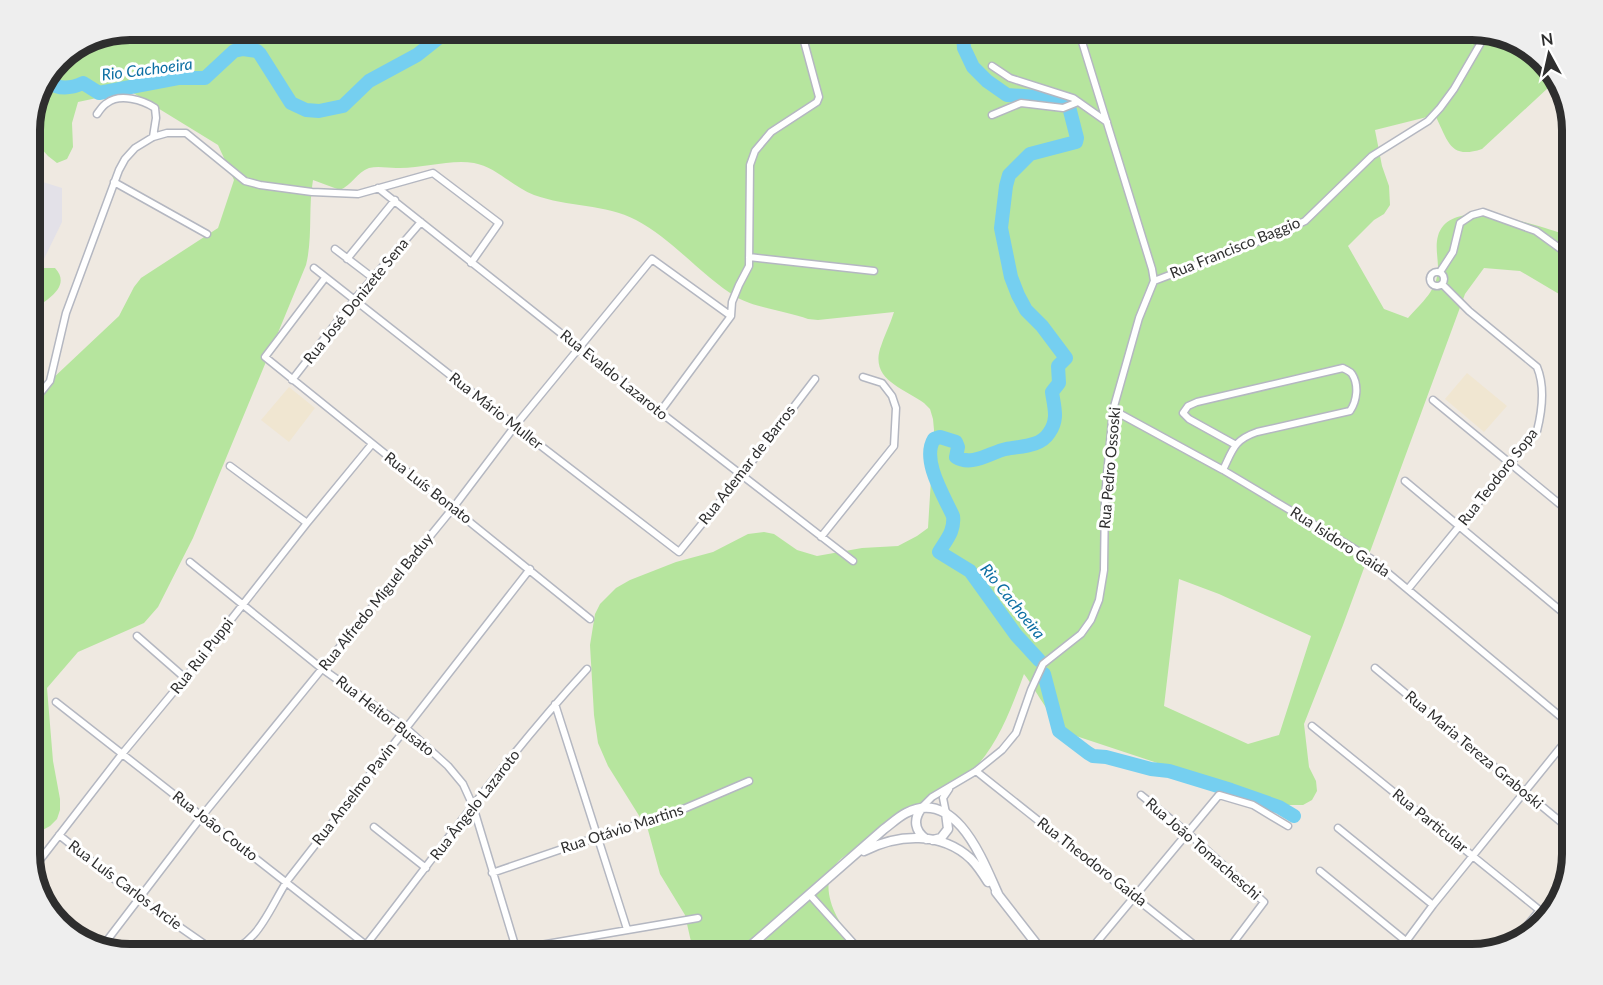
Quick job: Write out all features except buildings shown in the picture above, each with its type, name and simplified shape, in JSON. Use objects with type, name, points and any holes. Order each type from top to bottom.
[{"type":"main road","points":[[921,809],[916,817],[916,826],[920,835],[929,840],[941,838],[948,829],[946,813]]},
{"type":"main road","points":[[753,944],[884,829],[902,816],[921,809],[934,809],[946,813],[958,822],[986,867],[998,894]]},
{"type":"main road","points":[[853,857],[890,840],[905,837],[929,840],[954,847],[971,859],[1037,944]]},
{"type":"street","points":[[660,412],[731,316],[732,302],[749,266],[750,165],[755,150],[771,132],[817,102],[819,97],[804,40]]},
{"type":"street","points":[[1082,40],[1154,281]]},
{"type":"street","name":"Rua Francisco Baggio","points":[[1154,281],[1280,233],[1305,220],[1372,156],[1428,121],[1454,89],[1482,41]]},
{"type":"street","points":[[992,66],[1010,78],[1054,91],[1078,102],[1108,122]]},
{"type":"street","points":[[97,114],[106,103],[115,99],[142,100],[155,108],[153,137]]},
{"type":"street","points":[[992,115],[1021,103],[1063,108],[1078,102]]},
{"type":"street","points":[[41,392],[50,381],[66,313],[114,182],[125,159],[135,148],[153,137],[167,133],[186,133],[245,181],[312,192],[358,194],[433,173],[499,223],[471,263]]},
{"type":"street","points":[[114,182],[207,234]]},
{"type":"street","name":"Rua Evaldo Lazaroto","points":[[378,188],[741,476],[852,561]]},
{"type":"street","points":[[347,259],[395,200]]},
{"type":"street","points":[[1440,272],[1444,276],[1442,284],[1434,285],[1430,281],[1432,273],[1440,272],[1453,252],[1460,223],[1472,215],[1484,212],[1536,231],[1562,250]]},
{"type":"street","name":"Rua José Donizete Sena","points":[[292,381],[354,300],[421,222]]},
{"type":"street","points":[[334,249],[373,278]]},
{"type":"street","points":[[749,257],[873,271]]},
{"type":"street","name":"Rua Alfredo Miguel Baduy","points":[[107,941],[202,816],[652,259],[731,316]]},
{"type":"street","name":"Rua Mário Muller","points":[[314,268],[679,552]]},
{"type":"street","name":"Rua Luís Bonato","points":[[325,278],[265,357],[590,619]]},
{"type":"street","name":"Rua Pedro Ossoski","points":[[921,809],[932,797],[976,771],[1002,750],[1016,733],[1043,664],[1081,634],[1091,620],[1099,600],[1104,570],[1105,497],[1113,410],[1139,318],[1154,281]]},
{"type":"street","name":"Rua Teodoro Sopa","points":[[1408,589],[1537,431],[1540,417],[1542,378],[1537,367],[1469,311],[1442,284]]},
{"type":"street","points":[[1223,470],[1242,437],[1350,411],[1355,404],[1356,389],[1352,374],[1343,368],[1188,406],[1183,413],[1189,419],[1236,446]]},
{"type":"street","points":[[821,537],[894,446],[896,417],[892,396],[882,383],[863,376]]},
{"type":"street","name":"Rua Ademar de Barros","points":[[679,552],[815,379]]},
{"type":"street","points":[[1433,399],[1562,505]]},
{"type":"street","name":"Rua Isidoro Gaida","points":[[1113,410],[1223,470],[1370,558],[1562,718]]},
{"type":"street","name":"Rua Rui Puppi","points":[[41,859],[307,522],[372,444]]},
{"type":"street","points":[[230,466],[307,522]]},
{"type":"street","points":[[1405,481],[1562,612]]},
{"type":"street","name":"Rua Heitor Busato","points":[[190,562],[321,668],[406,728],[448,766],[463,784],[472,806],[514,944]]},
{"type":"street","name":"Rua Anselmo Pavin","points":[[246,944],[261,926],[287,881],[530,569]]},
{"type":"street","points":[[137,636],[185,678]]},
{"type":"street","name":"Rua Maria Tereza Graboski","points":[[1375,668],[1562,823]]},
{"type":"street","name":"Rua Ângelo Lazaroto","points":[[367,944],[472,806],[587,669]]},
{"type":"street","name":"Rua João Couto","points":[[56,702],[365,944]]},
{"type":"street","points":[[555,705],[627,929]]},
{"type":"street","name":"Rua Particular","points":[[1312,726],[1540,910]]},
{"type":"street","points":[[1320,871],[1407,942],[1433,905],[1562,746]]},
{"type":"street","name":"Rua Theodoro Gaida","points":[[976,771],[1194,944]]},
{"type":"street","name":"Rua Otávio Martins","points":[[492,873],[674,813],[749,781]]},
{"type":"street","points":[[946,813],[943,798],[949,788]]},
{"type":"street","name":"Rua João Tomacheschi","points":[[1141,795],[1188,832],[1264,902],[1232,944]]},
{"type":"street","points":[[1095,944],[1219,795],[1253,804],[1288,826]]},
{"type":"street","points":[[374,827],[426,868]]},
{"type":"street","points":[[1338,828],[1433,905]]},
{"type":"street","name":"Rua Luís Carlos Arcie","points":[[59,835],[138,898],[204,944]]},
{"type":"street","points":[[810,894],[854,944]]},
{"type":"street","points":[[1526,927],[1540,910]]},
{"type":"street","points":[[555,944],[627,929],[698,918]]},
{"type":"shaded area","points":[[41,181],[62,188],[62,222],[42,263]]},
{"type":"shaded area","points":[[1467,373],[1507,406],[1484,432],[1445,399]]},
{"type":"shaded area","points":[[289,387],[315,408],[289,442],[261,420]]},
{"type":"green space","points":[[131,40],[1484,41],[1507,47],[1519,54],[1519,84],[1550,86],[1482,149],[1471,152],[1456,150],[1451,145],[1435,115],[1375,130],[1382,166],[1389,186],[1390,205],[1384,214],[1374,220],[1348,246],[1384,309],[1408,318],[1428,296],[1435,283],[1438,268],[1437,240],[1446,223],[1458,217],[1475,214],[1513,219],[1561,233],[1562,231],[1562,309],[1559,294],[1520,271],[1484,268],[1465,294],[1343,625],[1304,724],[1309,767],[1316,781],[1317,791],[1312,800],[1303,805],[1284,805],[1073,735],[1051,715],[1024,674],[1009,714],[996,739],[970,773],[918,806],[881,836],[842,858],[834,867],[829,878],[831,901],[841,923],[858,944],[692,944],[685,915],[660,874],[648,830],[608,766],[598,743],[590,645],[595,614],[600,604],[616,588],[630,580],[676,562],[713,552],[748,534],[764,532],[774,534],[797,550],[817,556],[862,548],[898,546],[928,528],[933,419],[930,409],[924,403],[884,376],[878,360],[894,312],[818,320],[753,304],[725,289],[663,238],[636,220],[612,211],[534,195],[490,169],[474,163],[455,162],[406,168],[369,168],[340,190],[313,180],[306,265],[193,538],[158,607],[144,623],[78,652],[47,688],[60,810],[57,819],[41,831],[41,398],[50,381],[119,316],[141,278],[218,228],[234,180],[218,145],[130,91],[78,102],[72,123],[73,147],[67,159],[57,163],[41,148],[42,113],[47,96],[56,81],[67,67],[96,47]],"holes":[[[1179,579],[1219,594],[1311,636],[1279,735],[1248,744],[1164,706]]]},
{"type":"green space","points":[[55,268],[61,281],[59,288],[41,304],[41,270]]},
{"type":"waterway","name":"Rio Cachoeira","points":[[54,84],[66,87],[83,83],[99,93],[178,78],[205,78],[234,51],[243,49],[257,51],[260,54],[291,103],[306,110],[319,111],[343,106],[369,81],[417,55],[436,40]]},
{"type":"waterway","name":"Rio Cachoeira","points":[[963,40],[964,48],[973,67],[987,81],[1007,95],[1067,99],[1077,138],[1076,142],[1030,154],[1009,175],[1001,228],[1011,277],[1018,295],[1026,310],[1042,326],[1066,358],[1058,366],[1059,383],[1052,392],[1055,413],[1052,428],[1041,441],[1006,449],[975,460],[962,460],[956,457],[958,447],[956,442],[940,437],[934,439],[930,457],[935,478],[953,516],[951,531],[939,552],[970,571],[1016,635],[1039,660]]},
{"type":"waterway","name":"Rio Cachoeira","points":[[1044,674],[1059,731],[1093,756],[1169,771],[1279,807],[1294,816]]}]
